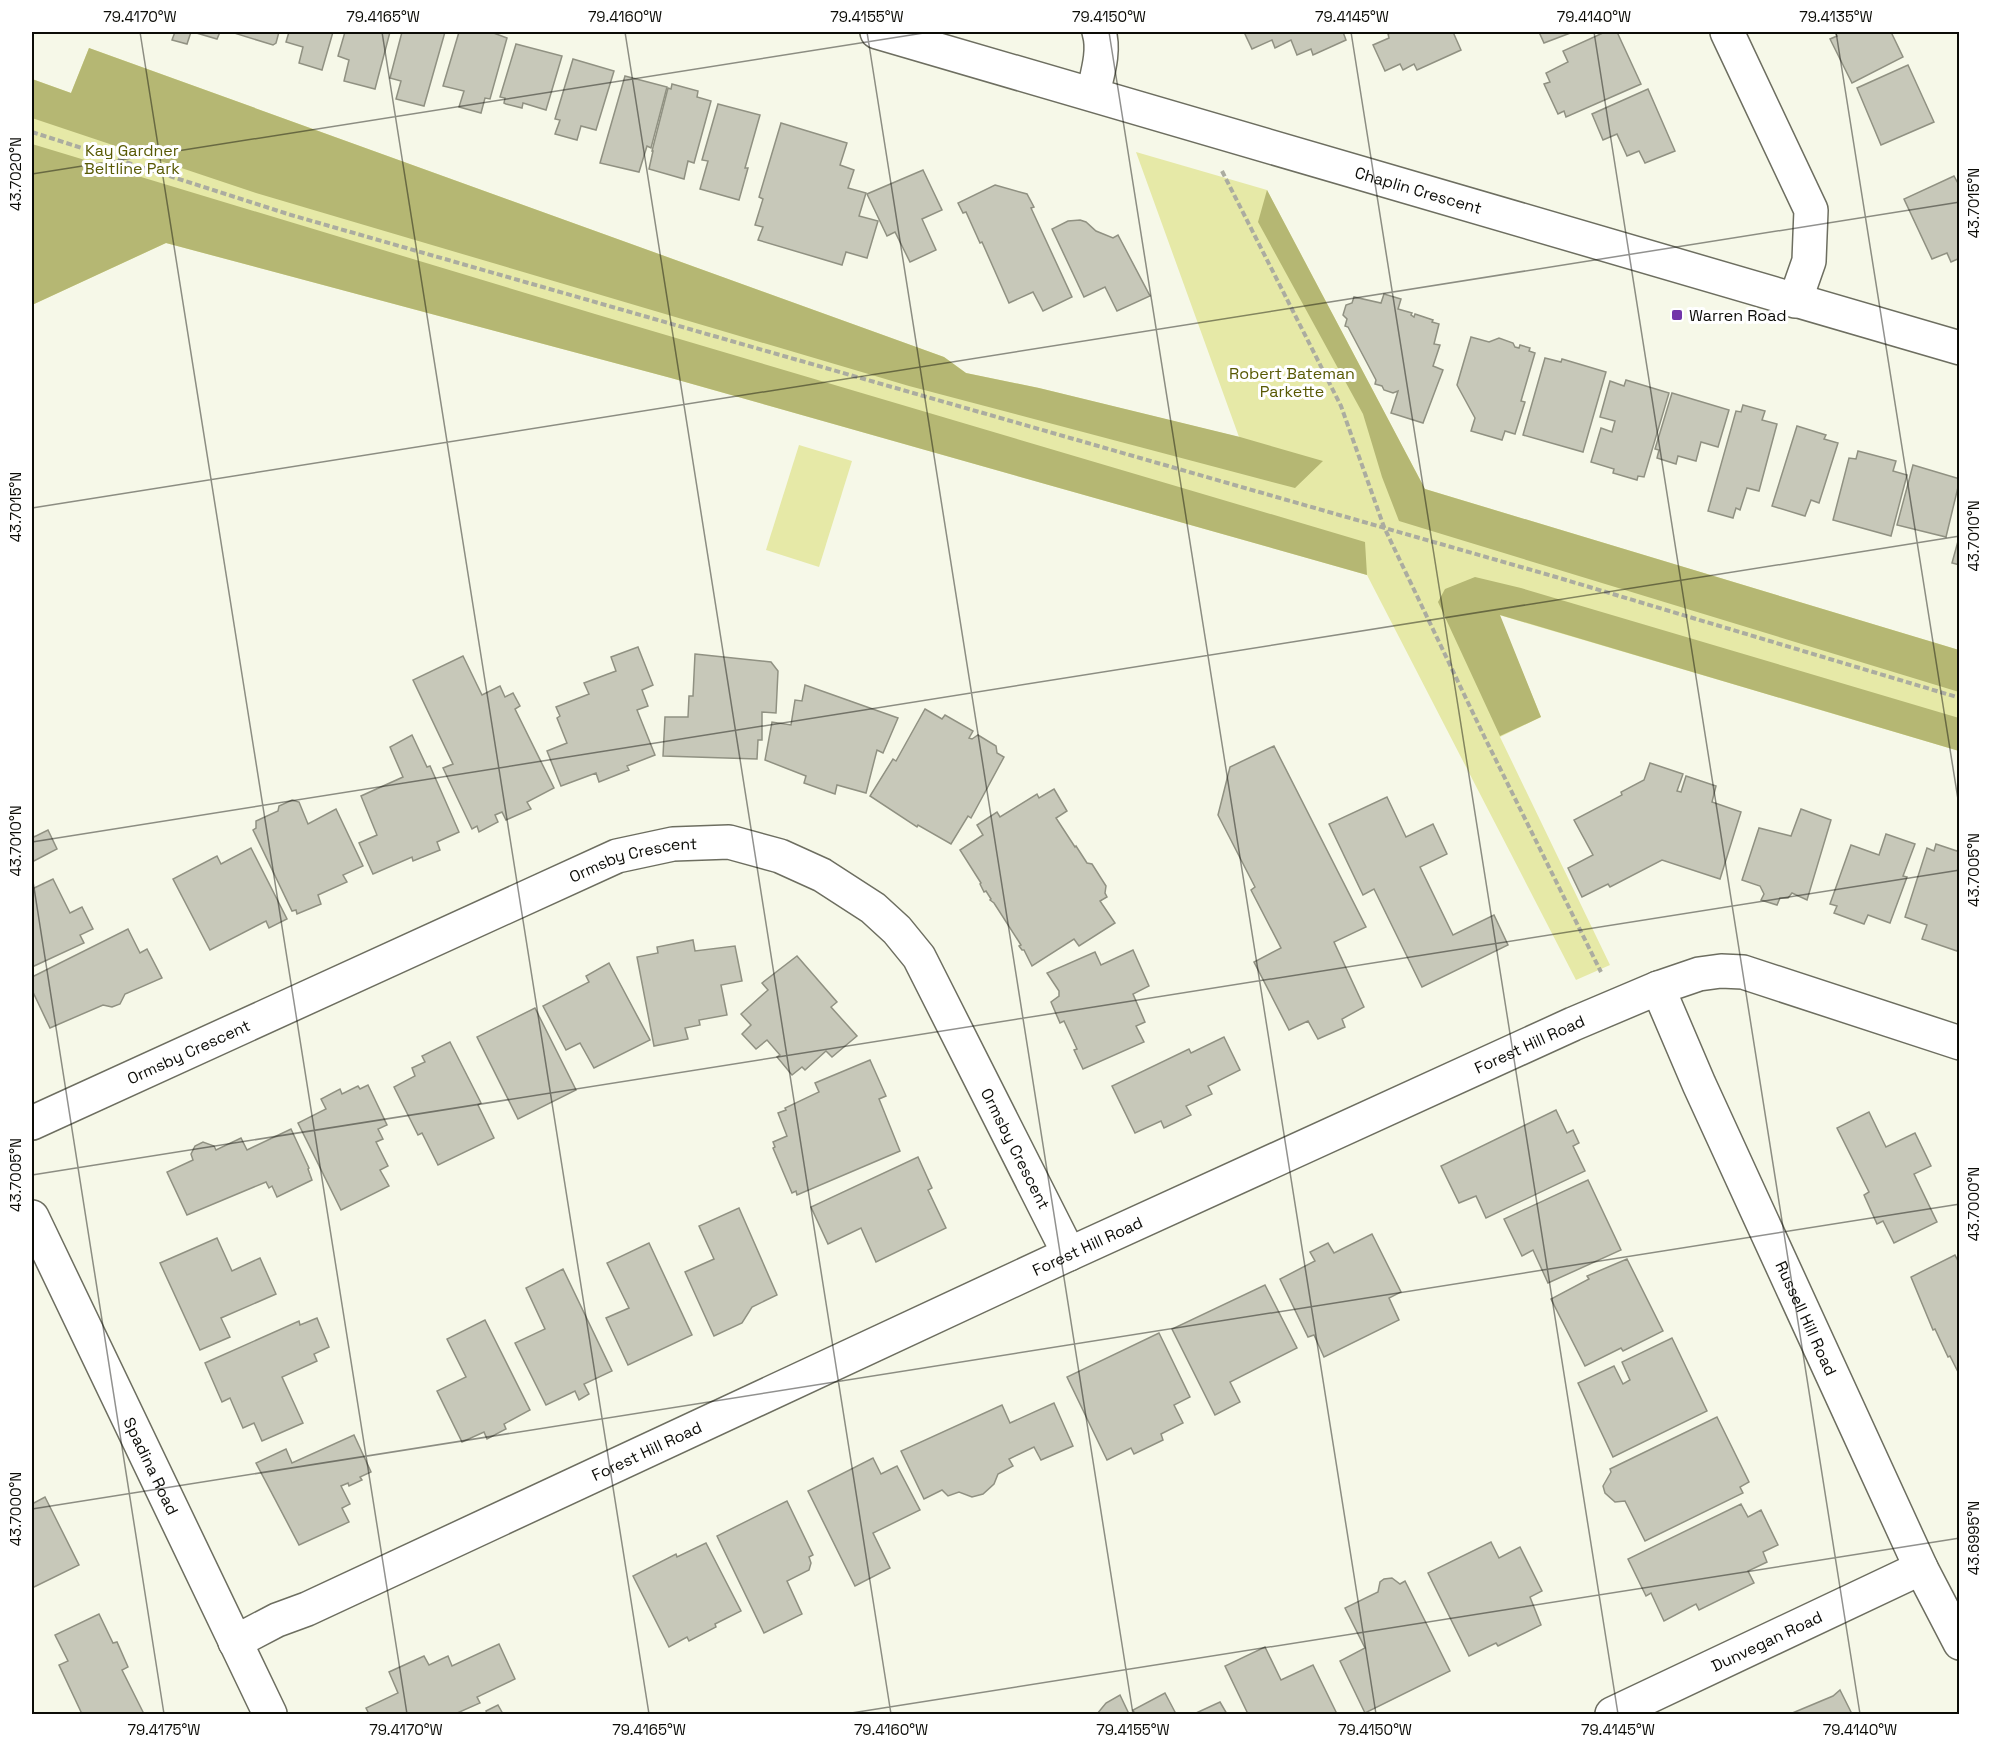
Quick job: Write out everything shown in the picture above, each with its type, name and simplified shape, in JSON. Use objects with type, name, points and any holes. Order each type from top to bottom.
[{"type":"street","name":"Chaplin Crescent","points":[[877,32],[1959,348]]},
{"type":"street","points":[[1093,94],[1101,53],[1102,39],[1099,32]]},
{"type":"street","points":[[1727,32],[1811,210],[1809,261],[1795,301]]},
{"type":"street","name":"Ormsby Crescent","points":[[32,1124],[616,856],[673,844],[729,842],[780,856],[822,875],[873,908],[897,930],[920,957],[1069,1254]]},
{"type":"street","name":"Forest Hill Road","points":[[235,1642],[277,1620],[307,1609],[1069,1254],[1573,1023],[1658,988],[1699,974],[1722,971],[1743,972],[1959,1043]]},
{"type":"street","name":"Russell Hill Road","points":[[1658,988],[1699,1084],[1921,1568],[1959,1644]]},
{"type":"street","name":"Spadina Road","points":[[32,1217],[270,1714]]},
{"type":"street","name":"Dunvegan Road","points":[[1612,1714],[1921,1568]]},
{"type":"path","points":[[32,132],[291,215],[1384,527],[1959,698]]},
{"type":"path","points":[[1232,136],[1222,172],[1341,406],[1384,527],[1617,1005]]},
{"type":"green space","name":"Kay Gardner Beltline Park","points":[[89,48],[944,357],[966,373],[1039,388],[1239,437],[1136,152],[1267,190],[1425,489],[1959,650],[1959,751],[1499,615],[1541,717],[1500,737],[1610,965],[1576,980],[1367,575],[671,378],[166,243],[32,305],[32,79],[71,93]]},
{"type":"green space","points":[[89,48],[944,357],[966,373],[1039,388],[1240,437],[1323,461],[1295,488],[909,386],[256,193],[32,118],[32,79],[71,93]]},
{"type":"green space","points":[[32,144],[595,314],[1365,542],[1367,575],[671,378],[166,243],[32,305]]},
{"type":"green space","points":[[1267,190],[1425,489],[1959,650],[1959,692],[1399,521],[1382,477],[1363,414],[1258,222]]},
{"type":"green space","points":[[799,445],[852,461],[819,567],[766,550]]},
{"type":"green space","points":[[1475,577],[1521,588],[1959,718],[1959,751],[1500,615],[1541,717],[1500,736],[1438,602],[1445,589]]},
{"type":"building","points":[[175,32],[191,32],[187,44],[172,40]]},
{"type":"building","points":[[193,32],[220,32],[217,39]]},
{"type":"building","points":[[235,32],[279,32],[276,43],[273,45]]},
{"type":"building","points":[[289,32],[333,32],[322,70],[299,63],[303,47],[286,42]]},
{"type":"building","points":[[345,32],[390,32],[375,89],[344,81],[349,60],[338,56]]},
{"type":"building","points":[[402,32],[445,32],[424,106],[396,99],[401,81],[390,78]]},
{"type":"building","points":[[459,32],[491,32],[507,38],[490,99],[485,98],[481,113],[459,107],[464,91],[443,86]]},
{"type":"building","points":[[1244,32],[1343,32],[1346,40],[1313,55],[1311,49],[1297,55],[1291,40],[1275,48],[1272,40],[1252,49]]},
{"type":"building","points":[[1392,32],[1453,32],[1461,50],[1417,70],[1414,64],[1403,70],[1400,64],[1385,71],[1373,45],[1389,38],[1388,34]]},
{"type":"building","points":[[1539,32],[1573,32],[1544,43]]},
{"type":"building","points":[[1605,32],[1617,32],[1641,84],[1566,117],[1564,111],[1558,114],[1544,84],[1550,82],[1546,73],[1568,62],[1563,51]]},
{"type":"building","points":[[1835,32],[1891,32],[1903,57],[1852,83],[1830,39],[1837,36]]},
{"type":"building","points":[[516,44],[562,56],[546,110],[523,103],[522,108],[506,104],[504,103],[505,98],[500,97]]},
{"type":"building","points":[[573,59],[614,71],[596,130],[581,126],[577,140],[555,134],[560,120],[555,119]]},
{"type":"building","points":[[1908,65],[1934,122],[1881,145],[1857,88]]},
{"type":"building","points":[[625,76],[667,87],[651,148],[647,146],[639,172],[600,163]]},
{"type":"building","points":[[672,84],[698,91],[697,97],[711,101],[694,163],[688,161],[684,179],[649,169],[668,88],[671,89]]},
{"type":"building","points":[[1648,89],[1675,151],[1645,163],[1639,151],[1627,156],[1617,134],[1603,140],[1592,114]]},
{"type":"building","points":[[718,104],[760,115],[745,168],[748,168],[739,200],[700,189],[708,161],[702,160]]},
{"type":"building","points":[[781,123],[847,143],[840,165],[854,170],[848,188],[866,193],[859,216],[878,221],[867,258],[846,252],[842,265],[758,240],[763,227],[755,225],[763,199],[759,197]]},
{"type":"building","points":[[923,170],[942,210],[922,219],[936,250],[910,262],[895,232],[887,236],[867,194]]},
{"type":"building","points":[[1954,176],[1960,187],[1960,258],[1951,262],[1947,253],[1932,259],[1904,199]]},
{"type":"building","points":[[995,185],[1027,194],[1034,207],[1031,208],[1072,297],[1043,311],[1033,292],[1009,303],[982,242],[980,243],[966,212],[963,213],[958,203]]},
{"type":"building","points":[[1080,220],[1096,231],[1113,238],[1118,235],[1150,296],[1117,311],[1105,287],[1084,297],[1052,229],[1068,221]]},
{"type":"building","points":[[1384,294],[1401,299],[1398,309],[1412,313],[1414,317],[1415,314],[1439,324],[1434,344],[1440,345],[1433,366],[1443,370],[1423,423],[1391,413],[1398,391],[1393,393],[1375,384],[1376,380],[1348,327],[1345,326],[1347,319],[1343,315],[1346,305],[1352,303],[1354,297],[1381,303]]},
{"type":"building","points":[[1471,337],[1489,342],[1499,338],[1513,343],[1515,347],[1519,348],[1520,345],[1530,348],[1529,351],[1535,353],[1521,401],[1525,402],[1515,434],[1505,431],[1502,440],[1471,431],[1475,418],[1457,385]]},
{"type":"building","points":[[1545,358],[1561,362],[1562,359],[1606,372],[1583,452],[1523,435]]},
{"type":"building","points":[[1626,380],[1669,393],[1644,477],[1638,476],[1637,480],[1613,473],[1614,469],[1591,462],[1601,428],[1612,432],[1615,421],[1600,417],[1610,381],[1624,386]]},
{"type":"building","points":[[1672,393],[1729,410],[1718,447],[1701,442],[1696,461],[1678,456],[1676,464],[1657,458],[1659,450],[1655,449]]},
{"type":"building","points":[[1743,405],[1765,411],[1762,420],[1777,424],[1759,491],[1747,488],[1740,510],[1736,508],[1733,518],[1708,511],[1736,411],[1741,412]]},
{"type":"building","points":[[1797,426],[1826,435],[1824,439],[1838,443],[1819,503],[1811,500],[1805,516],[1772,506]]},
{"type":"building","points":[[1858,451],[1896,461],[1893,471],[1907,475],[1891,536],[1833,520],[1849,458],[1856,459]]},
{"type":"building","points":[[1913,465],[1960,479],[1946,537],[1897,525]]},
{"type":"building","points":[[1960,534],[1960,565],[1952,563]]},
{"type":"building","points":[[638,647],[653,685],[642,690],[648,706],[637,710],[655,755],[627,766],[629,770],[599,782],[596,773],[561,786],[547,751],[567,743],[557,718],[560,716],[556,707],[589,694],[584,683],[616,671],[611,657]]},
{"type":"building","points":[[695,654],[771,662],[778,671],[776,713],[762,712],[762,740],[758,740],[757,759],[663,756],[665,717],[688,717],[689,696],[693,696]]},
{"type":"building","points":[[463,656],[482,695],[500,686],[505,697],[513,693],[520,706],[515,709],[554,788],[527,802],[531,809],[506,820],[502,812],[495,815],[498,822],[479,832],[477,826],[472,829],[443,768],[453,764],[413,680]]},
{"type":"building","points":[[805,685],[898,718],[883,753],[877,750],[866,793],[837,785],[835,794],[804,783],[806,776],[765,760],[772,722],[791,725],[795,700],[802,701]]},
{"type":"building","points":[[925,709],[942,719],[945,715],[973,731],[969,738],[972,739],[978,735],[996,746],[997,753],[1004,757],[971,818],[968,816],[951,844],[918,825],[917,827],[870,796],[893,759],[896,761]]},
{"type":"building","points":[[412,735],[427,767],[430,766],[459,832],[437,842],[440,850],[413,861],[412,857],[373,874],[359,843],[377,835],[361,796],[403,777],[390,747]]},
{"type":"building","points":[[1274,746],[1366,927],[1334,942],[1364,1007],[1342,1019],[1345,1027],[1318,1039],[1308,1021],[1289,1030],[1254,962],[1281,948],[1251,890],[1255,887],[1218,815],[1230,767]]},
{"type":"building","points":[[1650,763],[1683,774],[1677,791],[1681,792],[1686,776],[1716,786],[1712,802],[1741,812],[1720,879],[1662,860],[1610,887],[1608,884],[1582,897],[1568,868],[1593,855],[1574,820],[1622,795],[1621,792],[1644,780]]},
{"type":"building","points":[[1054,789],[1067,811],[1056,818],[1075,847],[1087,863],[1092,864],[1106,886],[1107,897],[1100,901],[1115,923],[1079,946],[1074,939],[1032,966],[960,850],[983,835],[977,825],[997,812],[1000,817],[1037,794],[1039,798]]},
{"type":"building","points":[[1387,797],[1406,837],[1433,824],[1447,854],[1420,867],[1453,935],[1494,915],[1508,945],[1422,987],[1374,889],[1363,895],[1329,824]]},
{"type":"building","points":[[292,800],[299,802],[308,824],[336,809],[363,866],[343,875],[347,882],[318,895],[321,904],[297,914],[296,910],[292,911],[253,830],[256,828],[256,821],[278,811],[279,806]]},
{"type":"building","points":[[1801,809],[1831,820],[1807,900],[1792,893],[1788,898],[1780,898],[1777,905],[1761,900],[1764,894],[1760,886],[1742,880],[1759,828],[1791,836]]},
{"type":"building","points":[[48,830],[57,849],[32,862],[32,832],[34,837]]},
{"type":"building","points":[[1886,834],[1915,844],[1903,876],[1907,877],[1890,923],[1868,915],[1864,924],[1834,913],[1837,906],[1830,904],[1851,845],[1879,855]]},
{"type":"building","points":[[1936,844],[1957,851],[1960,845],[1960,944],[1957,951],[1922,939],[1927,925],[1905,917],[1927,848],[1934,851]]},
{"type":"building","points":[[251,848],[287,919],[269,928],[266,921],[210,950],[173,879],[217,856],[221,864]]},
{"type":"building","points":[[53,879],[70,913],[82,907],[93,929],[80,935],[84,943],[32,967],[32,889]]},
{"type":"building","points":[[128,929],[140,953],[147,949],[162,978],[125,994],[120,1004],[112,1007],[103,1005],[50,1028],[32,990],[32,977]]},
{"type":"building","points":[[693,940],[695,951],[735,946],[742,981],[721,985],[727,1015],[699,1020],[700,1025],[685,1028],[688,1039],[654,1046],[637,957],[658,953],[657,947]]},
{"type":"building","points":[[1133,950],[1149,986],[1133,994],[1145,1022],[1136,1026],[1144,1042],[1083,1069],[1064,1021],[1060,1023],[1051,1002],[1059,996],[1059,991],[1047,973],[1095,952],[1101,965]]},
{"type":"building","points":[[797,956],[837,1002],[831,1007],[857,1036],[832,1057],[826,1051],[805,1070],[802,1067],[792,1075],[777,1057],[780,1055],[767,1040],[756,1049],[742,1034],[751,1025],[741,1014],[768,990],[762,983]]},
{"type":"building","points":[[609,963],[650,1040],[594,1068],[580,1043],[566,1050],[543,1006],[589,982],[586,976]]},
{"type":"building","points":[[535,1008],[576,1090],[518,1119],[477,1037]]},
{"type":"building","points":[[1224,1037],[1240,1070],[1208,1086],[1212,1094],[1186,1106],[1191,1115],[1164,1128],[1161,1121],[1135,1133],[1112,1086],[1189,1049],[1191,1053]]},
{"type":"building","points":[[450,1042],[481,1103],[478,1105],[494,1138],[438,1165],[422,1133],[418,1135],[394,1087],[415,1076],[412,1068],[425,1062],[422,1056]]},
{"type":"building","points":[[870,1060],[886,1096],[879,1099],[900,1151],[797,1195],[796,1191],[792,1193],[773,1148],[775,1147],[773,1142],[787,1136],[778,1113],[819,1092],[815,1083]]},
{"type":"building","points":[[368,1085],[387,1125],[378,1129],[383,1139],[376,1142],[388,1166],[380,1170],[389,1186],[341,1210],[298,1123],[326,1109],[321,1099],[340,1089],[342,1094],[358,1086],[360,1089]]},
{"type":"building","points":[[1556,1110],[1567,1133],[1573,1130],[1579,1143],[1573,1146],[1585,1171],[1486,1218],[1476,1196],[1459,1203],[1441,1166]]},
{"type":"building","points":[[1869,1112],[1886,1147],[1915,1133],[1931,1166],[1914,1174],[1937,1222],[1894,1243],[1883,1221],[1877,1224],[1864,1195],[1869,1192],[1837,1128]]},
{"type":"building","points":[[291,1129],[312,1180],[277,1197],[272,1186],[269,1188],[266,1182],[187,1215],[167,1172],[193,1160],[191,1154],[195,1146],[203,1142],[214,1146],[216,1150],[241,1138],[247,1150]]},
{"type":"building","points":[[918,1157],[932,1188],[928,1190],[946,1228],[876,1262],[861,1228],[828,1244],[811,1207]]},
{"type":"building","points":[[1588,1180],[1621,1250],[1548,1283],[1533,1250],[1522,1256],[1504,1219]]},
{"type":"building","points":[[739,1208],[777,1295],[752,1307],[742,1323],[714,1336],[685,1272],[714,1259],[699,1226]]},
{"type":"building","points":[[1372,1234],[1401,1292],[1389,1298],[1399,1320],[1324,1357],[1314,1335],[1308,1337],[1280,1279],[1315,1261],[1310,1252],[1328,1243],[1334,1253]]},
{"type":"building","points":[[217,1238],[232,1271],[260,1258],[276,1294],[221,1318],[230,1337],[200,1350],[160,1263]]},
{"type":"building","points":[[649,1243],[692,1335],[628,1365],[606,1318],[629,1308],[607,1263]]},
{"type":"building","points":[[1955,1255],[1960,1265],[1960,1376],[1935,1329],[1933,1330],[1911,1277]]},
{"type":"building","points":[[1627,1259],[1663,1331],[1623,1351],[1621,1348],[1585,1366],[1551,1299],[1589,1279],[1587,1276]]},
{"type":"building","points":[[563,1269],[612,1371],[584,1384],[589,1394],[579,1400],[575,1391],[546,1405],[515,1343],[545,1329],[526,1288]]},
{"type":"building","points":[[1265,1285],[1297,1348],[1230,1382],[1240,1402],[1215,1415],[1172,1329]]},
{"type":"building","points":[[317,1318],[329,1347],[314,1354],[317,1361],[282,1377],[303,1423],[262,1441],[254,1423],[243,1428],[230,1398],[222,1402],[205,1363],[299,1321],[300,1325]]},
{"type":"building","points":[[485,1320],[530,1410],[504,1424],[506,1429],[487,1439],[484,1432],[462,1442],[437,1391],[466,1377],[447,1339]]},
{"type":"building","points":[[1159,1333],[1190,1397],[1174,1405],[1183,1423],[1161,1434],[1163,1440],[1134,1454],[1131,1448],[1107,1460],[1067,1377]]},
{"type":"building","points":[[1672,1338],[1707,1411],[1613,1457],[1578,1383],[1614,1366],[1623,1384],[1630,1380],[1622,1362]]},
{"type":"building","points":[[1054,1403],[1073,1446],[1041,1460],[1034,1447],[1009,1459],[1013,1466],[998,1474],[994,1484],[983,1494],[972,1497],[959,1492],[948,1496],[942,1490],[924,1499],[901,1451],[1002,1405],[1010,1423]]},
{"type":"building","points":[[1717,1417],[1749,1482],[1740,1487],[1743,1493],[1645,1541],[1625,1501],[1615,1502],[1605,1493],[1603,1486],[1611,1472],[1610,1469]]},
{"type":"building","points":[[354,1435],[371,1472],[360,1477],[362,1480],[349,1486],[348,1483],[341,1486],[350,1504],[342,1508],[349,1522],[299,1545],[256,1463],[286,1449],[292,1463]]},
{"type":"building","points":[[873,1458],[881,1474],[897,1466],[920,1510],[873,1533],[890,1568],[855,1586],[808,1491]]},
{"type":"building","points":[[45,1497],[79,1565],[32,1588],[32,1504]]},
{"type":"building","points":[[787,1501],[813,1555],[809,1557],[811,1563],[809,1570],[787,1581],[802,1614],[764,1633],[717,1536]]},
{"type":"building","points":[[1741,1504],[1748,1517],[1761,1510],[1778,1545],[1763,1552],[1767,1562],[1748,1571],[1754,1583],[1699,1610],[1696,1604],[1664,1621],[1651,1593],[1646,1596],[1628,1559]]},
{"type":"building","points":[[1491,1542],[1499,1558],[1520,1547],[1542,1591],[1530,1597],[1541,1625],[1498,1646],[1496,1643],[1469,1656],[1428,1573]]},
{"type":"building","points":[[706,1543],[741,1611],[689,1641],[687,1637],[669,1647],[633,1576],[676,1554],[677,1557]]},
{"type":"building","points":[[1392,1578],[1400,1584],[1405,1581],[1450,1671],[1365,1713],[1340,1661],[1365,1648],[1345,1608],[1378,1592],[1380,1582]]},
{"type":"building","points":[[99,1614],[113,1643],[117,1642],[128,1667],[122,1670],[144,1714],[82,1714],[59,1665],[68,1661],[55,1635]]},
{"type":"building","points":[[499,1644],[515,1679],[477,1697],[480,1703],[455,1714],[369,1714],[366,1708],[398,1693],[389,1672],[424,1656],[429,1665],[448,1656],[452,1666]]},
{"type":"building","points":[[1265,1647],[1281,1680],[1313,1665],[1337,1714],[1248,1714],[1225,1666]]},
{"type":"building","points":[[1840,1690],[1852,1714],[1790,1714],[1833,1696]]},
{"type":"building","points":[[1165,1693],[1176,1714],[1135,1714],[1133,1710]]},
{"type":"building","points":[[1120,1695],[1129,1714],[1097,1714],[1106,1703]]},
{"type":"building","points":[[1220,1702],[1227,1714],[1194,1714]]},
{"type":"building","points":[[498,1705],[503,1714],[487,1714],[486,1711]]},
{"type":"place","name":"Warren Road","points":[[1677,315]]},
{"type":"park label","name":"Robert Bateman Parkette","points":[[1292,382]]}]
